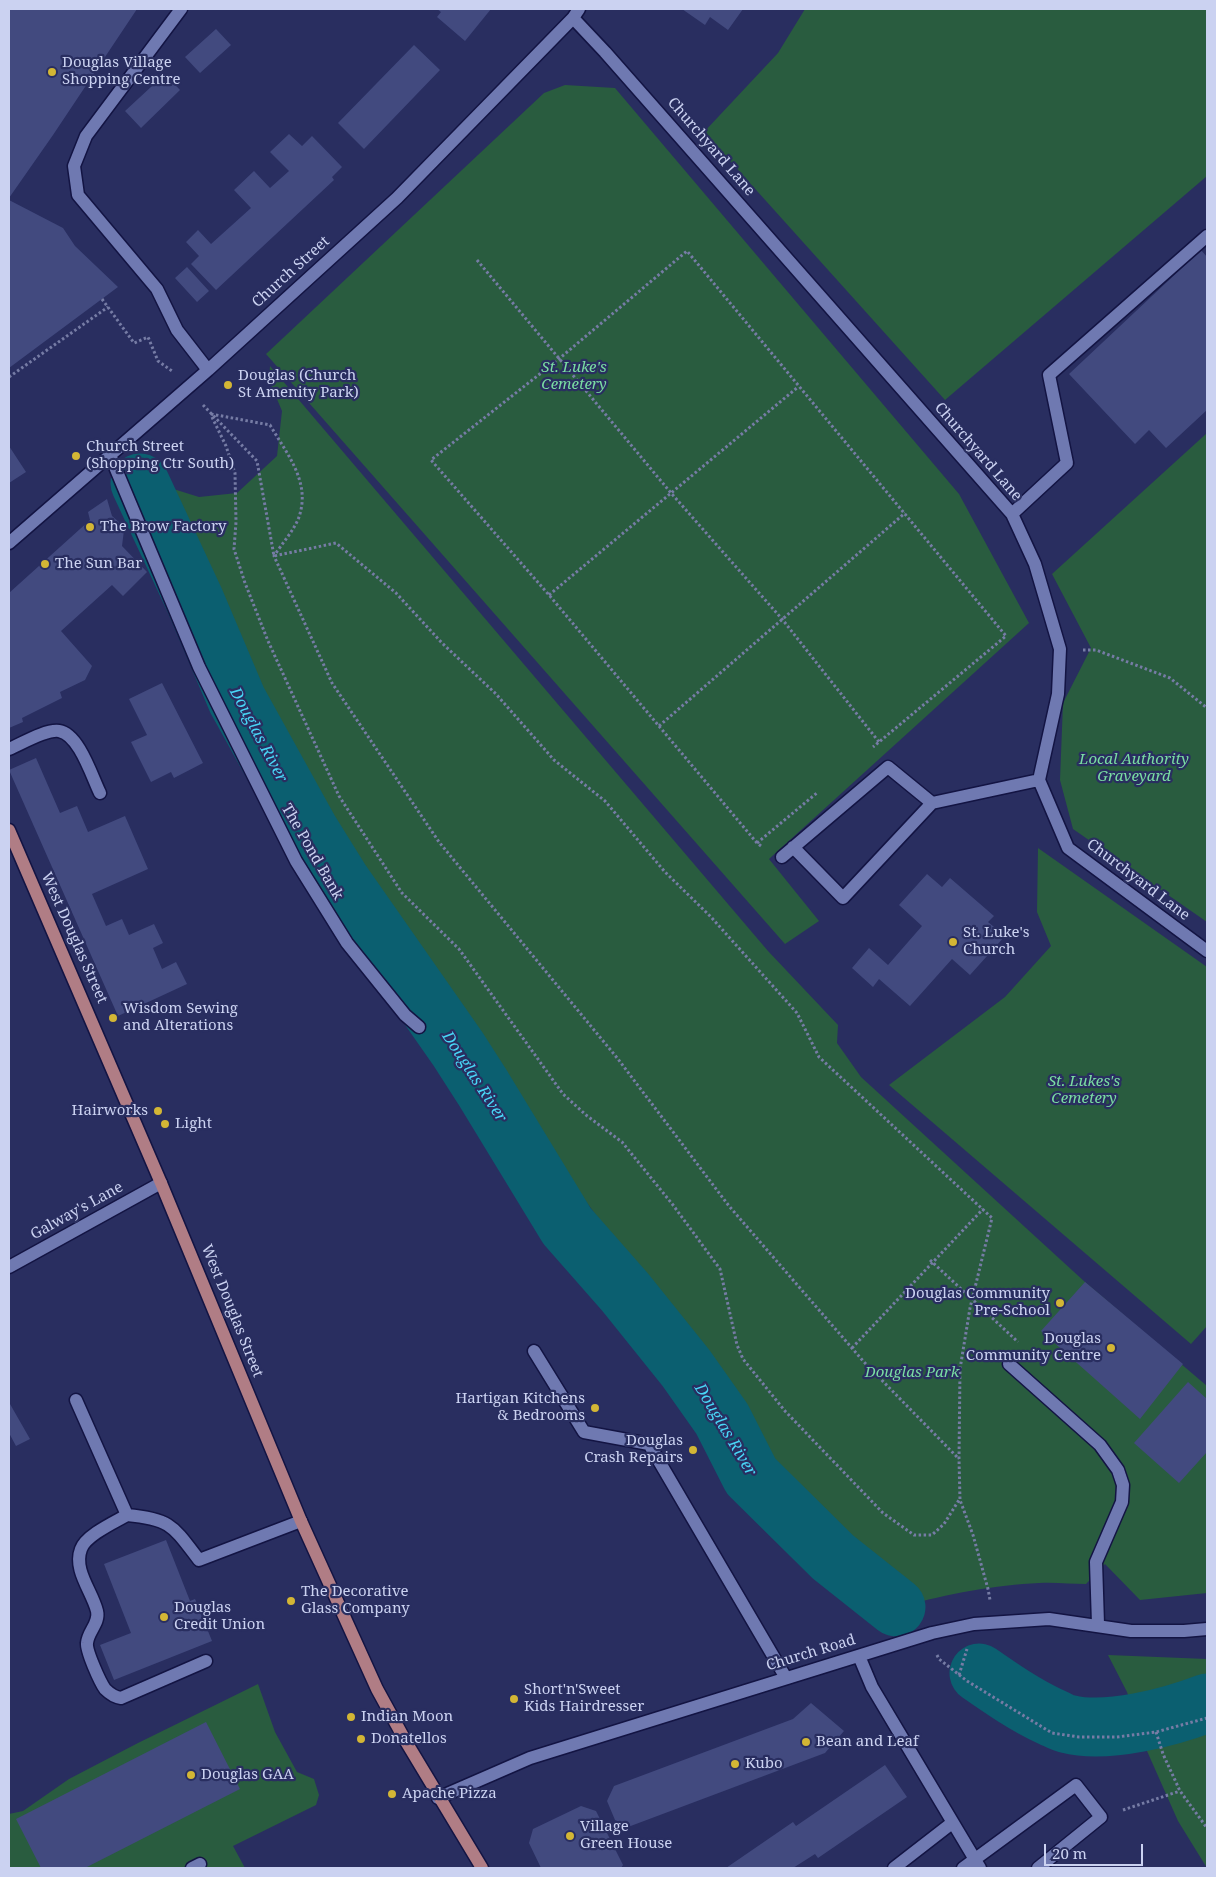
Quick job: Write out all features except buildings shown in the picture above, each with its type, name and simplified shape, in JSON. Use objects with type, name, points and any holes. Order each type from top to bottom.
[{"type":"main road","name":"West Douglas Street","points":[[9,830],[161,1183],[301,1521],[377,1689],[438,1798],[482,1868]]},
{"type":"street","points":[[181,9],[86,136],[74,166],[78,195],[157,289],[177,330],[208,370]]},
{"type":"street","name":"Church Street","points":[[9,543],[188,388],[397,198],[576,13]]},
{"type":"street","name":"Churchyard Lane","points":[[576,13],[605,52],[1012,514],[1035,564],[1060,650],[1058,694],[1039,780],[1068,848],[1207,951]]},
{"type":"street","points":[[1012,514],[1067,463],[1048,375],[1207,236]]},
{"type":"street","name":"The Pond Bank","points":[[110,454],[199,667],[296,861],[347,943],[405,1015],[419,1027]]},
{"type":"street","points":[[9,749],[46,733],[59,731],[70,736],[77,743],[100,793]]},
{"type":"street","points":[[782,856],[888,767],[932,803]]},
{"type":"street","points":[[793,847],[843,898],[932,803],[1039,780]]},
{"type":"street","name":"Galway's Lane","points":[[9,1267],[161,1183]]},
{"type":"street","points":[[534,1351],[584,1432],[649,1444],[786,1678]]},
{"type":"street","points":[[1009,1364],[1100,1445],[1118,1470],[1123,1485],[1122,1502],[1096,1562],[1098,1624]]},
{"type":"street","points":[[76,1400],[127,1515]]},
{"type":"street","points":[[206,1661],[121,1698],[115,1697],[103,1687],[87,1648],[87,1641],[97,1621],[98,1612],[81,1572],[81,1548],[88,1539],[127,1515],[161,1520],[176,1531],[199,1560],[301,1521]]},
{"type":"street","name":"Church Road","points":[[438,1798],[530,1758],[932,1633],[974,1624],[1049,1619],[1098,1624],[1131,1631],[1184,1631],[1207,1628]]},
{"type":"street","points":[[859,1656],[872,1687],[977,1864]]},
{"type":"street","points":[[963,1868],[977,1864],[1076,1785],[1101,1817],[1038,1868]]},
{"type":"street","points":[[894,1868],[952,1823]]},
{"type":"path","points":[[825,786],[757,843],[550,595],[431,460],[560,358],[686,251],[1006,636],[871,748]]},
{"type":"path","points":[[477,260],[671,493],[782,619],[878,742]]},
{"type":"path","points":[[102,299],[134,343],[148,337],[158,360],[173,372],[257,461],[274,556],[332,683],[439,842],[618,1059],[729,1206],[852,1348],[959,1459]]},
{"type":"path","points":[[9,377],[108,307]]},
{"type":"path","points":[[550,595],[798,387]]},
{"type":"path","points":[[211,414],[270,425],[298,470],[303,490],[299,518],[274,556]]},
{"type":"path","points":[[211,414],[226,446],[235,473],[236,522],[234,549],[244,583],[338,796],[402,893],[460,949],[563,1094],[586,1115],[622,1142],[673,1204],[720,1269],[737,1345],[743,1359],[786,1411],[883,1513],[914,1535],[932,1535],[944,1524],[960,1500]]},
{"type":"path","points":[[659,726],[905,513]]},
{"type":"path","points":[[274,556],[336,543],[396,593],[442,643],[496,694],[554,760],[605,801],[665,872],[712,917],[797,1013],[819,1057],[992,1218],[972,1299],[960,1369],[959,1459],[960,1500],[973,1536],[989,1593]]},
{"type":"path","points":[[1060,650],[1096,650],[1170,678],[1207,708]]},
{"type":"path","points":[[852,1348],[931,1261],[983,1209]]},
{"type":"path","points":[[931,1261],[1018,1342]]},
{"type":"path","points":[[967,1647],[960,1675],[1052,1733],[1079,1737],[1117,1737],[1156,1732],[1207,1718]]},
{"type":"path","points":[[1156,1732],[1163,1754],[1180,1791],[1207,1828]]},
{"type":"path","points":[[1101,1817],[1180,1791]]},
{"type":"green space","points":[[805,9],[1207,9],[1207,176],[945,400],[704,132],[778,53]]},
{"type":"green space","name":"St. Luke's Cemetery","points":[[565,85],[615,88],[959,494],[1029,623],[769,859],[819,921],[785,944],[266,354],[544,93]]},
{"type":"green space","name":"Douglas Park","points":[[270,366],[768,951],[838,1025],[837,1043],[861,1077],[1085,1282],[1207,1386],[1207,1593],[1140,1600],[1105,1564],[1086,1584],[1045,1583],[989,1588],[905,1606],[876,1589],[767,1489],[631,1262],[309,830],[120,487],[149,463],[167,487],[199,497],[237,493],[277,456],[282,411],[269,380]]},
{"type":"green space","name":"Local Authority Graveyard","points":[[1207,433],[1207,922],[1073,829],[1060,780],[1063,703],[1091,648],[1052,574]]},
{"type":"green space","name":"St. Lukes's Cemetery","points":[[1038,848],[1207,967],[1207,1326],[1191,1344],[889,1085],[1005,997],[1051,946],[1037,912]]},
{"type":"green space","points":[[1108,1655],[1207,1659],[1207,1868],[1178,1821],[1147,1751],[1127,1692]]},
{"type":"green space","name":"Douglas GAA","points":[[258,1684],[275,1732],[297,1772],[314,1779],[319,1795],[316,1805],[233,1846],[245,1868],[9,1868],[9,1814],[23,1811],[69,1779]]},
{"type":"waterway","name":"Douglas River","points":[[140,483],[195,601],[237,700],[309,830],[342,883],[458,1049],[567,1226],[625,1292],[686,1368],[722,1419],[751,1476],[833,1557],[896,1607]]},
{"type":"waterway","name":"Douglas River","points":[[979,1673],[1041,1712],[1064,1723],[1084,1727],[1101,1727],[1139,1722],[1175,1714],[1207,1703]]},
{"type":"place","name":"Douglas Village Shopping Centre","points":[[52,72]]},
{"type":"place","name":"Douglas (Church St Amenity Park)","points":[[228,385]]},
{"type":"place","name":"Church Street (Shopping Ctr South)","points":[[76,456]]},
{"type":"place","name":"The Brow Factory","points":[[90,527]]},
{"type":"place","name":"The Sun Bar","points":[[45,564]]},
{"type":"place","name":"St. Luke's Church","points":[[953,942]]},
{"type":"place","name":"Wisdom Sewing and Alterations","points":[[113,1018]]},
{"type":"place","name":"Hairworks","points":[[158,1111]]},
{"type":"place","name":"Light","points":[[165,1124]]},
{"type":"place","name":"Douglas Community Pre-School","points":[[1060,1303]]},
{"type":"place","name":"Douglas Community Centre","points":[[1111,1348]]},
{"type":"place","name":"Hartigan Kitchens & Bedrooms","points":[[595,1408]]},
{"type":"place","name":"Douglas Crash Repairs","points":[[693,1450]]},
{"type":"place","name":"The Decorative Glass Company","points":[[291,1601]]},
{"type":"place","name":"Douglas Credit Union","points":[[164,1617]]},
{"type":"place","name":"Short'n'Sweet Kids Hairdresser","points":[[514,1699]]},
{"type":"place","name":"Indian Moon","points":[[351,1717]]},
{"type":"place","name":"Donatellos","points":[[361,1739]]},
{"type":"place","name":"Bean and Leaf","points":[[806,1742]]},
{"type":"place","name":"Kubo","points":[[735,1764]]},
{"type":"place","name":"Douglas GAA","points":[[191,1775]]},
{"type":"place","name":"Apache Pizza","points":[[392,1794]]},
{"type":"place","name":"Village Green House","points":[[570,1836]]}]
